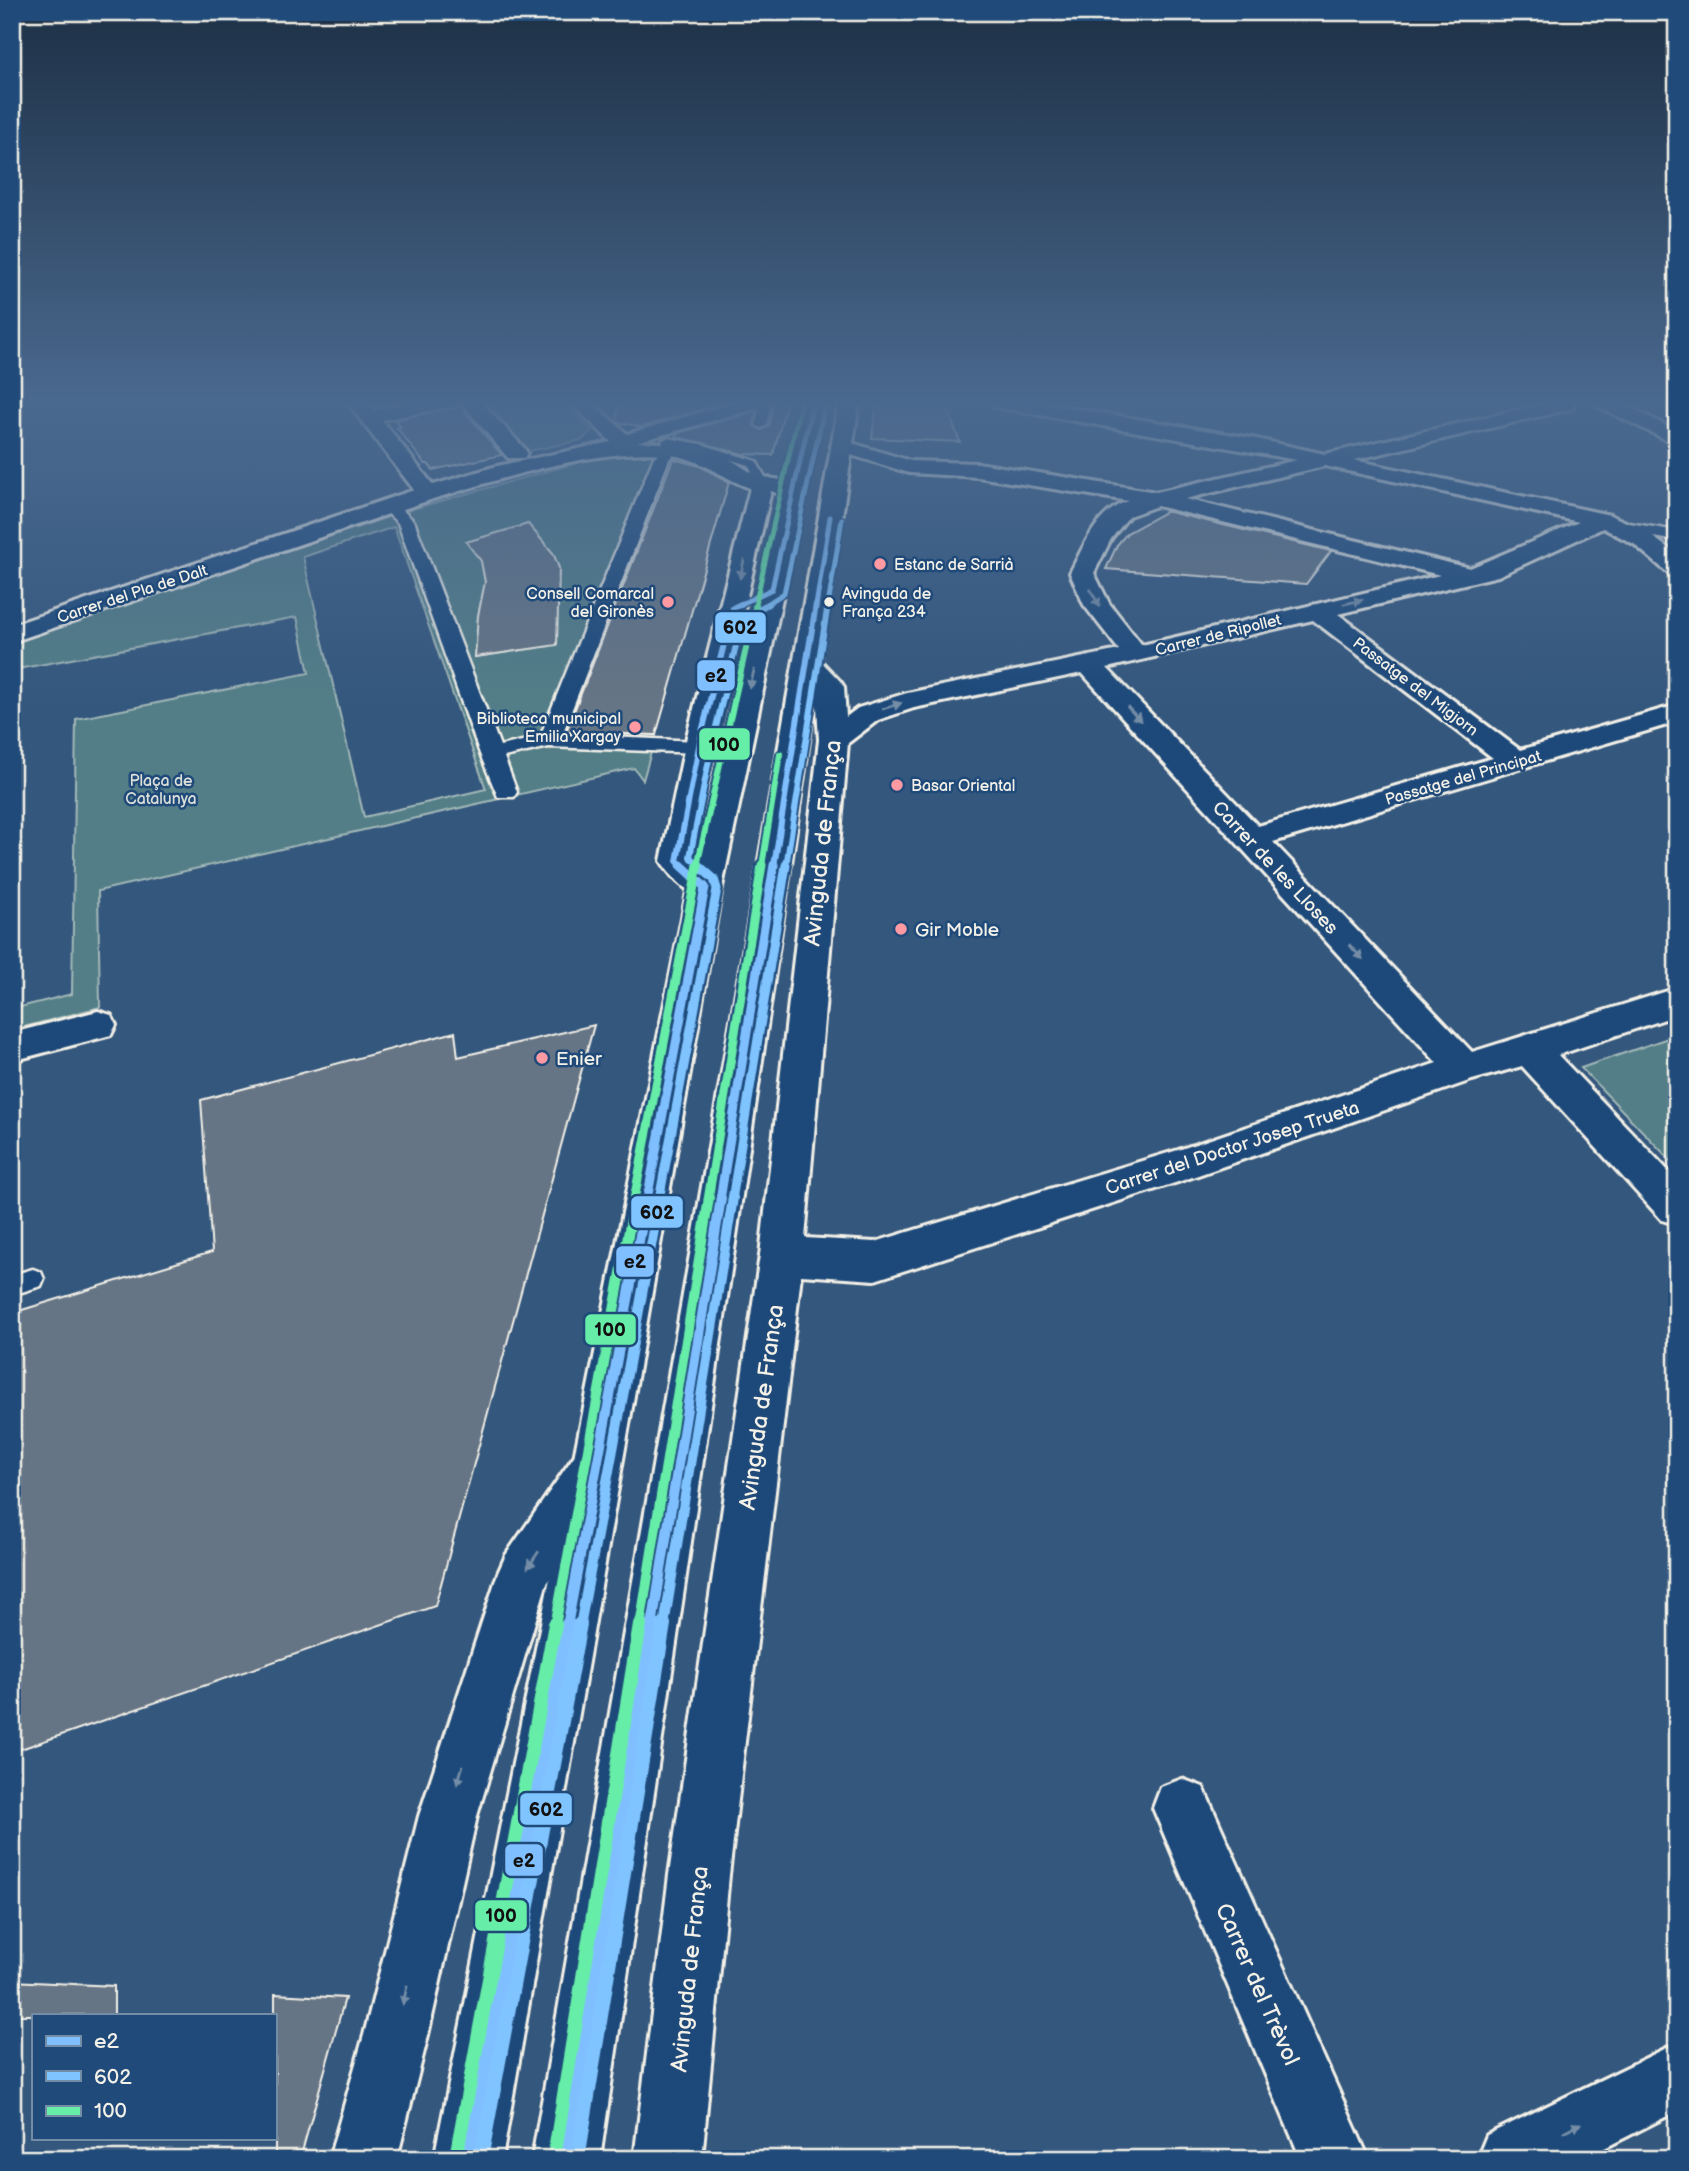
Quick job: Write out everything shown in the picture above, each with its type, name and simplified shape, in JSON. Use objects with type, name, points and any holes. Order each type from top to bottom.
[{"type":"street","name":"Carrer del Pla de Dalt","points":[[12,634],[402,503]]},
{"type":"street","points":[[549,741],[644,503]]},
{"type":"street","points":[[705,887],[677,860],[699,747],[733,608],[750,503]]},
{"type":"street","points":[[468,2159],[705,887],[791,503]]},
{"type":"street","name":"Avinguda de França","points":[[566,2159],[833,503]]},
{"type":"street","points":[[1136,654],[1097,605],[1082,573],[1100,537],[1121,512],[1144,503]]},
{"type":"street","points":[[1174,503],[1469,575]]},
{"type":"street","points":[[1522,503],[1677,536]]},
{"type":"street","points":[[390,508],[406,520],[506,792]]},
{"type":"street","points":[[1613,524],[1648,541],[1677,568]]},
{"type":"street","name":"Carrer de Ripollet","points":[[834,740],[868,714],[907,701],[1136,654],[1489,571],[1613,524]]},
{"type":"street","points":[[733,608],[772,589]]},
{"type":"street","name":"Passatge del Migjorn","points":[[1316,610],[1516,761]]},
{"type":"street","name":"Avinguda de França","points":[[668,2159],[699,1875],[782,1255],[834,740],[830,687],[807,663]]},
{"type":"street","name":"Carrer de les Lloses","points":[[1088,664],[1465,1068]]},
{"type":"street","name":"Passatge del Principat","points":[[1249,839],[1677,713]]},
{"type":"street","points":[[491,754],[549,741],[699,747]]},
{"type":"street","name":"Carrer del Doctor Josep Trueta","points":[[782,1255],[875,1261],[1191,1161],[1465,1068],[1530,1050],[1677,1001]]},
{"type":"street","points":[[12,1046],[98,1025]]},
{"type":"street","points":[[1530,1050],[1677,1208]]},
{"type":"street","points":[[363,2159],[396,2035],[448,1816],[524,1573],[598,1462]]},
{"type":"street","name":"Carrer del Trèvol","points":[[1182,1808],[1335,2159]]},
{"type":"street","points":[[1511,2159],[1677,2076]]},
{"type":"green space","name":"Plaça de Catalunya","points":[[433,503],[651,503],[566,731],[656,735],[643,780],[634,768],[98,891],[100,1007],[12,1030],[12,1009],[72,994],[76,719],[309,673],[297,617],[12,670],[12,646],[29,636]],"holes":[[[528,524],[553,553],[559,569],[550,646],[475,657],[478,616],[485,582],[481,561],[467,542]],[[394,527],[486,789],[364,817],[303,557]]]},
{"type":"green space","points":[[1677,1035],[1677,1167],[1581,1068]]},
{"type":"building","points":[[656,503],[723,503],[656,735],[566,732]]},
{"type":"building","points":[[1165,512],[1331,551],[1306,584],[1106,569],[1117,545],[1127,533]]},
{"type":"building","points":[[528,524],[553,553],[559,568],[557,645],[475,657],[478,616],[485,582],[481,561],[466,542]]},
{"type":"building","points":[[594,1025],[435,1606],[12,1752],[12,1313],[212,1252],[201,1100],[455,1032],[458,1057]]},
{"type":"building","points":[[12,1981],[114,1986],[114,2014],[12,2015]]},
{"type":"building","points":[[275,1994],[345,1998],[300,2159],[275,2159]]},
{"type":"transit line","name":"100","points":[[456,2157],[693,885],[778,503]]},
{"type":"transit line","name":"e2","points":[[468,2159],[705,887],[677,861],[701,736],[733,608],[772,589],[791,503]]},
{"type":"transit line","name":"602","points":[[481,2159],[717,889],[714,879],[690,857],[713,739],[743,617],[778,599],[784,593],[804,503]]},
{"type":"transit line","name":"e2","points":[[566,2159],[830,517]]},
{"type":"transit line","name":"602","points":[[578,2159],[842,519]]},
{"type":"transit line","name":"100","points":[[554,2157],[780,754]]},
{"type":"place","name":"Estanc de Sarrià","points":[[880,564]]},
{"type":"place","name":"Consell Comarcal del Gironès","points":[[668,602]]},
{"type":"place","name":"Avinguda de França 234","points":[[829,602]]},
{"type":"place","name":"Biblioteca municipal Emilia Xargay","points":[[635,727]]},
{"type":"place","name":"Basar Oriental","points":[[897,785]]},
{"type":"place","name":"Gir Moble","points":[[901,929]]},
{"type":"place","name":"Enier","points":[[542,1058]]}]
